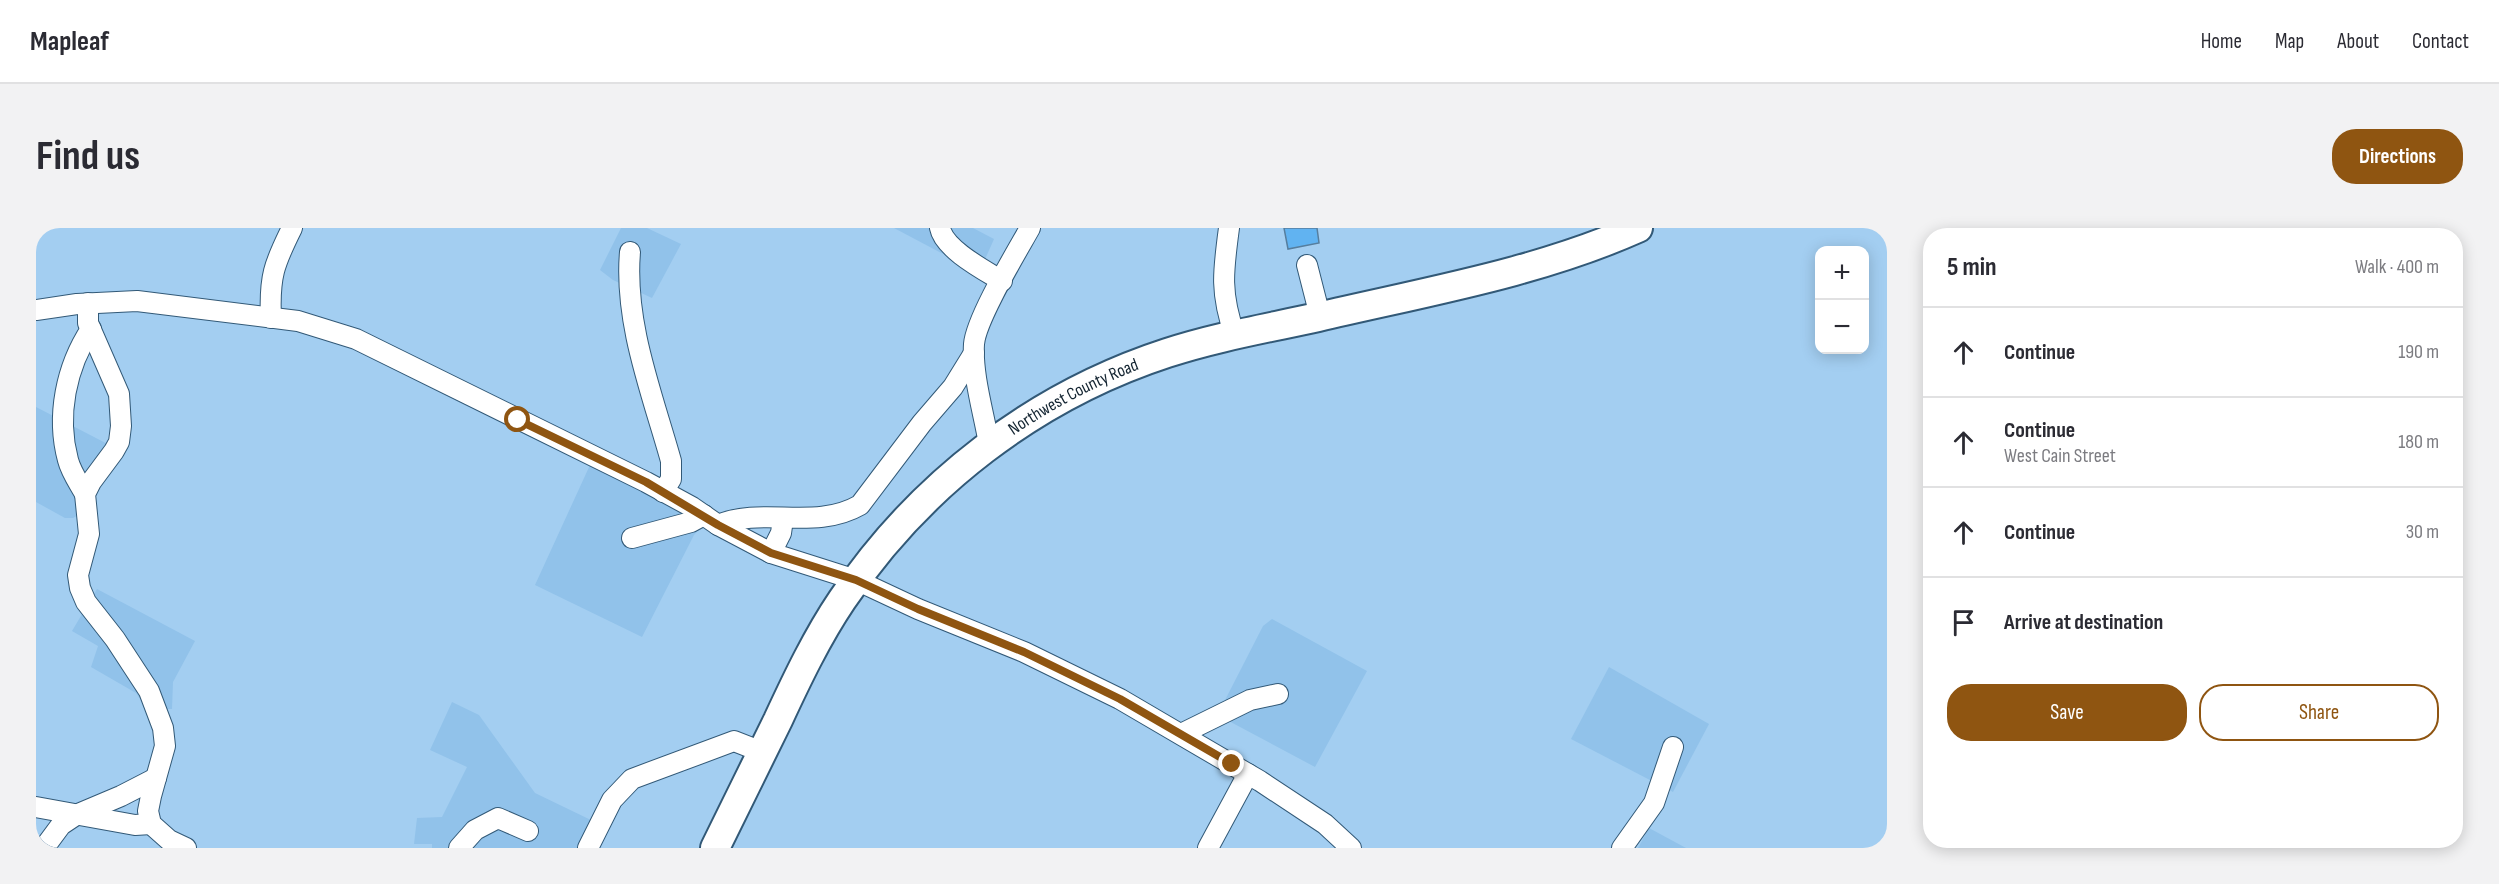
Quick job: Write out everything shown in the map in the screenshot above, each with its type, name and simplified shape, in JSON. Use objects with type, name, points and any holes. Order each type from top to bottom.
[{"type":"highway","name":"Northwest County Road","points":[[715,848],[811,653],[856,580],[897,529],[924,501],[989,444],[1048,406],[1102,379],[1169,352],[1515,270],[1605,243],[1638,228]]},
{"type":"street","points":[[271,318],[270,293],[275,262],[292,228]]},
{"type":"street","points":[[940,228],[941,236],[967,259],[1002,281]]},
{"type":"street","points":[[989,444],[974,343],[979,325],[1030,228]]},
{"type":"street","points":[[1228,228],[1223,282],[1226,309],[1235,336]]},
{"type":"street","points":[[630,252],[628,275],[636,336],[671,461],[670,479],[663,492]]},
{"type":"street","points":[[1308,265],[1320,316]]},
{"type":"street","points":[[36,310],[88,303],[137,301],[298,321],[356,339],[646,482],[771,553],[856,580],[918,609],[1024,652],[1120,699],[1248,774],[1325,824],[1350,847]]},
{"type":"street","points":[[85,494],[119,442],[122,426],[119,394],[88,323],[88,303]]},
{"type":"street","points":[[91,329],[83,342],[68,379],[63,432],[68,463],[85,494],[89,534],[78,575],[80,588],[86,602],[115,639],[148,691],[163,728],[165,747],[148,812],[151,824],[169,840],[186,848]]},
{"type":"street","points":[[632,538],[691,522],[735,518],[809,520],[847,513],[860,505],[922,423],[953,387],[974,353]]},
{"type":"street","points":[[771,553],[781,533],[783,519]]},
{"type":"street","points":[[1181,734],[1250,700],[1278,694]]},
{"type":"street","points":[[594,843],[612,800],[632,779],[734,741],[762,752]]},
{"type":"street","points":[[1622,848],[1654,803],[1673,747]]},
{"type":"street","points":[[1208,848],[1248,774]]},
{"type":"street","points":[[44,848],[61,825],[76,815],[156,778]]},
{"type":"street","points":[[36,807],[135,825],[151,824]]},
{"type":"street","points":[[459,848],[475,830],[498,818],[528,831]]},
{"type":"shaded area","points":[[621,228],[647,228],[681,244],[652,298],[613,280],[600,270]]},
{"type":"shaded area","points":[[894,228],[973,228],[994,239],[979,273]]},
{"type":"shaded area","points":[[36,407],[123,452],[92,492],[93,507],[73,518],[65,518],[36,502]]},
{"type":"shaded area","points":[[590,465],[690,514],[704,524],[694,535],[642,637],[535,585]]},
{"type":"shaded area","points":[[97,589],[195,641],[173,682],[172,709],[147,709],[136,693],[91,667],[98,646],[72,631]]},
{"type":"shaded area","points":[[1272,619],[1367,671],[1315,767],[1225,719],[1222,706],[1263,626]]},
{"type":"shaded area","points":[[1609,667],[1709,724],[1673,792],[1571,739]]},
{"type":"shaded area","points":[[452,702],[479,715],[535,793],[593,821],[579,848],[432,848],[432,844],[414,844],[417,818],[442,817],[467,767],[430,750]]},
{"type":"shaded area","points":[[1649,828],[1686,848],[1638,848]]},
{"type":"building","points":[[1284,228],[1317,228],[1319,243],[1288,249]]},
{"type":"route","points":[[518,420],[646,482],[692,507],[718,525],[771,553],[856,580],[918,609],[1024,652],[1120,699],[1232,764]]}]
